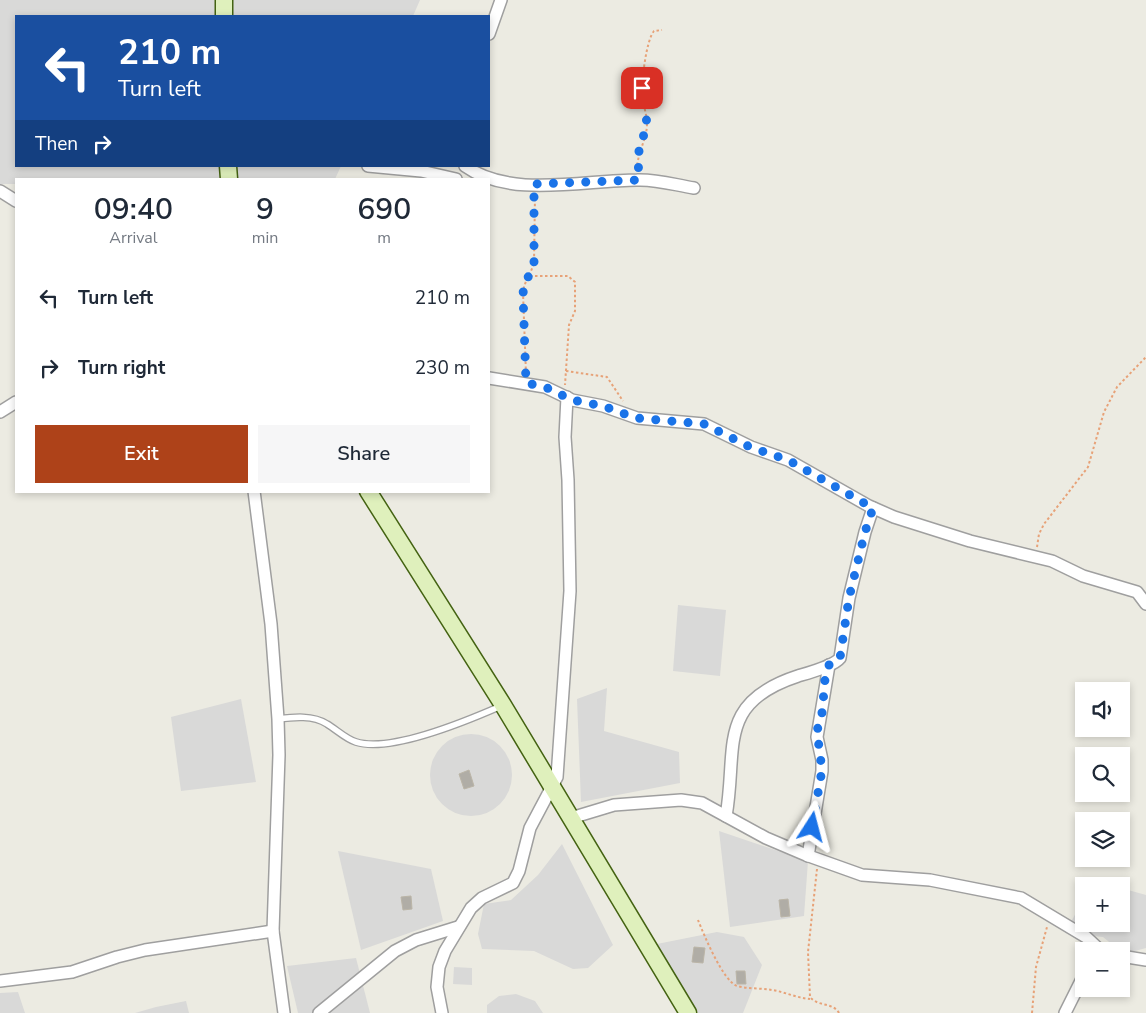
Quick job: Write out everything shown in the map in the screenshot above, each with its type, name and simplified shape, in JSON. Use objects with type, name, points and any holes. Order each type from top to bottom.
[{"type":"street","points":[[224,0],[224,15]]},
{"type":"street","points":[[490,31],[501,0]]},
{"type":"street","points":[[379,167],[422,171],[453,178]]},
{"type":"street","points":[[467,167],[500,182],[534,184],[638,180],[694,188]]},
{"type":"street","points":[[0,191],[15,200]]},
{"type":"street","points":[[490,378],[545,387],[565,396],[630,416],[704,424],[750,447],[788,460],[873,508],[970,541],[1052,561],[1082,576],[1137,592],[1146,604]]},
{"type":"street","points":[[442,1013],[437,987],[439,967],[458,927],[471,908],[482,898],[513,883],[519,871],[530,828],[552,788],[559,766],[559,717],[570,591],[565,396]]},
{"type":"street","points":[[0,412],[15,403]]},
{"type":"street","points":[[254,493],[270,614],[278,719],[280,755],[273,931],[284,1013]]},
{"type":"street","points":[[369,493],[503,705],[688,1013]]},
{"type":"street","points":[[726,816],[731,791],[731,748],[737,722],[748,704],[765,690],[786,680],[837,662],[840,658],[849,598],[865,532],[873,508]]},
{"type":"street","points":[[813,858],[822,770],[817,737],[829,665]]},
{"type":"street","points":[[570,818],[614,805],[681,800],[702,804],[766,838],[813,858],[862,875],[930,880],[1021,898],[1091,942]]},
{"type":"street","points":[[319,1013],[396,951],[416,940],[458,927]]},
{"type":"street","points":[[0,982],[72,972],[145,950],[273,931]]},
{"type":"street","points":[[1130,957],[1146,960]]},
{"type":"street","points":[[1065,1013],[1075,993]]},
{"type":"lane","points":[[278,719],[302,716],[325,722],[357,743],[382,743],[424,735],[464,723],[503,705]]},
{"type":"path","points":[[638,180],[639,151],[647,124],[642,94],[650,36],[654,31],[662,30]]},
{"type":"path","points":[[526,383],[523,294],[525,281],[534,263],[534,184]]},
{"type":"path","points":[[529,276],[568,276],[575,282],[575,311],[570,325],[565,396]]},
{"type":"path","points":[[1037,557],[1039,534],[1052,513],[1088,467],[1104,412],[1117,387],[1146,356]]},
{"type":"path","points":[[566,371],[607,377],[630,416]]},
{"type":"path","points":[[812,999],[808,952],[813,858]]},
{"type":"path","points":[[1032,1013],[1039,952],[1051,916]]},
{"type":"path","points":[[698,920],[708,945],[730,982],[737,986],[812,999],[833,1006],[839,1013]]},
{"type":"shaded area","points":[[0,0],[420,0],[413,15],[15,15],[15,167],[341,167],[335,178],[15,178],[15,184],[0,184]]},
{"type":"shaded area","points":[[678,605],[726,610],[720,676],[673,671]]},
{"type":"shaded area","points":[[607,688],[604,731],[679,752],[680,783],[581,802],[577,699]]},
{"type":"shaded area","points":[[241,699],[256,782],[181,791],[171,717]]},
{"type":"shaded area","points":[[471,734],[487,738],[500,746],[508,759],[512,775],[508,791],[500,804],[487,812],[471,816],[455,812],[442,804],[434,791],[430,775],[434,759],[442,746],[455,738]]},
{"type":"shaded area","points":[[719,831],[808,861],[804,916],[730,927]]},
{"type":"shaded area","points":[[562,844],[613,945],[588,968],[573,969],[534,951],[482,949],[478,934],[484,904],[511,900],[538,875]]},
{"type":"shaded area","points":[[338,851],[431,869],[443,921],[361,950]]},
{"type":"shaded area","points":[[1130,891],[1146,895],[1146,948],[1130,952],[1130,942],[1109,942],[1103,937],[1065,933],[1075,915],[1075,932],[1130,932]]},
{"type":"shaded area","points":[[717,932],[744,937],[762,965],[743,1013],[698,1013],[657,944]]},
{"type":"shaded area","points":[[356,958],[370,1013],[298,1013],[287,966]]},
{"type":"shaded area","points":[[454,967],[472,968],[472,985],[453,984]]},
{"type":"shaded area","points":[[18,992],[25,1013],[0,1013],[0,993]]},
{"type":"shaded area","points":[[516,994],[535,1001],[543,1013],[487,1013],[487,1005],[499,996]]},
{"type":"shaded area","points":[[186,1001],[189,1013],[135,1013],[156,1007]]},
{"type":"building","points":[[469,770],[474,786],[464,789],[459,774]]},
{"type":"building","points":[[411,896],[412,909],[403,910],[401,897]]},
{"type":"building","points":[[788,899],[790,916],[781,917],[779,900]]},
{"type":"building","points":[[694,947],[705,948],[703,963],[692,962]]},
{"type":"building","points":[[736,971],[745,971],[746,984],[737,984]]},
{"type":"route","points":[[642,88],[647,124],[639,151],[638,180],[534,184],[534,263],[532,272],[525,281],[523,294],[526,383],[545,387],[572,400],[603,406],[636,418],[678,420],[704,424],[750,447],[788,460],[873,508],[865,532],[849,598],[840,658],[837,662],[829,665],[824,684],[823,709],[817,731],[817,744],[822,760],[822,770],[812,827]]}]
